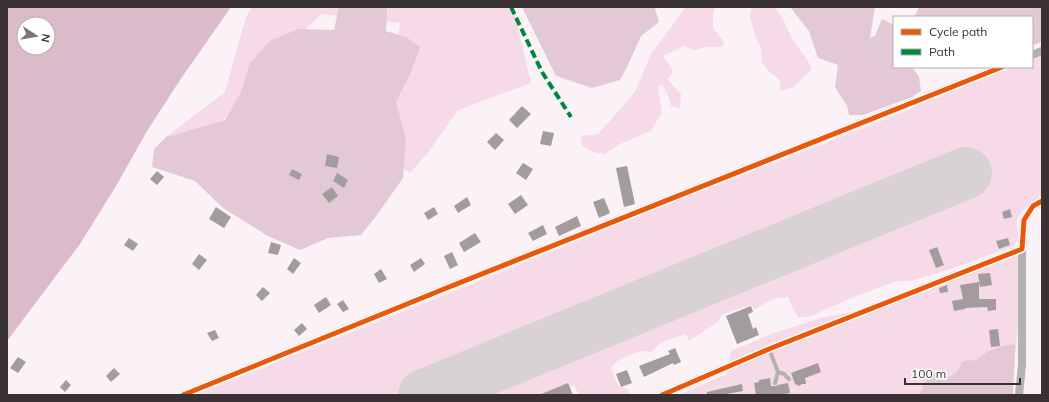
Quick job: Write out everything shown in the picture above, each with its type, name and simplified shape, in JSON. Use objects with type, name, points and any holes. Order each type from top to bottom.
[{"type":"street","points":[[183,395],[999,68]]},
{"type":"street","points":[[1019,395],[1022,365],[1022,249],[1024,220],[1033,206],[1042,201]]},
{"type":"street","points":[[662,395],[769,349],[1022,249]]},
{"type":"lane","points":[[769,349],[778,372],[775,383]]},
{"type":"lane","points":[[778,372],[784,374],[788,379]]},
{"type":"shaded area","points":[[7,7],[231,7],[182,77],[147,131],[116,186],[80,244],[7,341]]},
{"type":"shaded area","points":[[252,7],[513,7],[531,83],[458,110],[427,154],[410,173],[379,155],[400,23],[322,14],[288,44],[227,116],[221,121],[166,137],[225,92],[246,17]]},
{"type":"shaded area","points":[[339,7],[387,7],[386,31],[406,37],[420,47],[410,75],[396,101],[406,140],[403,178],[361,235],[328,238],[300,250],[268,236],[223,208],[195,181],[152,167],[154,149],[166,137],[225,120],[241,92],[250,63],[270,41],[298,29],[334,30]]},
{"type":"shaded area","points":[[522,7],[656,7],[655,9],[659,22],[641,36],[620,80],[592,88],[556,76]]},
{"type":"shaded area","points":[[686,7],[715,7],[713,14],[713,28],[724,42],[722,47],[705,47],[694,50],[684,46],[663,56],[673,71],[668,80],[681,94],[680,108],[671,106],[668,95],[662,84],[658,88],[662,112],[651,131],[620,144],[605,154],[593,152],[582,146],[581,136],[598,134],[635,92],[651,54]]},
{"type":"shaded area","points":[[752,7],[775,7],[784,21],[791,37],[808,61],[812,70],[794,87],[781,91],[779,79],[768,71],[762,62],[761,48],[756,39],[750,16]]},
{"type":"shaded area","points":[[790,7],[875,7],[870,38],[875,36],[882,19],[893,24],[893,68],[913,68],[919,77],[921,91],[912,97],[863,115],[849,115],[847,106],[835,87],[838,65],[818,58],[809,31]]},
{"type":"shaded area","points":[[919,7],[1042,7],[1042,42],[1033,45],[1033,16],[914,16]]},
{"type":"shaded area","points":[[1042,56],[1042,195],[1028,205],[1020,214],[1017,222],[1018,238],[1014,246],[951,269],[910,281],[897,281],[856,296],[811,316],[798,318],[788,297],[773,299],[754,310],[751,305],[722,314],[718,322],[689,341],[686,334],[662,342],[651,352],[640,351],[617,361],[611,368],[619,387],[628,389],[630,395],[579,395],[574,385],[546,393],[546,395],[487,395],[485,389],[486,384],[494,375],[720,282],[915,205],[929,200],[948,201],[978,187],[966,154],[931,168],[921,182],[911,187],[431,381],[401,395],[196,395],[687,197],[864,128],[999,72],[1010,68],[1033,68],[1033,60]]},
{"type":"shaded area","points":[[1016,256],[1020,257],[1018,325],[1012,395],[678,395],[727,374],[731,351],[774,333],[821,318],[896,302]]},
{"type":"shaded area","points":[[1015,344],[1013,395],[919,395],[931,376],[938,374],[948,378],[956,373],[963,361],[976,360],[987,352],[1003,346]]},
{"type":"building","points":[[522,106],[531,114],[517,128],[509,120]]},
{"type":"building","points":[[543,131],[554,133],[551,146],[540,144]]},
{"type":"building","points":[[496,133],[504,140],[495,150],[487,142]]},
{"type":"building","points":[[327,154],[339,157],[337,168],[325,166]]},
{"type":"building","points":[[523,163],[533,169],[526,180],[516,173]]},
{"type":"building","points":[[627,166],[635,204],[624,207],[616,168]]},
{"type":"building","points":[[292,169],[302,174],[299,180],[289,175]]},
{"type":"building","points":[[157,171],[164,177],[157,185],[150,179]]},
{"type":"building","points":[[337,173],[348,180],[344,188],[333,181]]},
{"type":"building","points":[[332,187],[338,196],[329,203],[322,194]]},
{"type":"building","points":[[521,195],[528,205],[515,214],[508,204]]},
{"type":"building","points":[[467,197],[471,205],[458,213],[454,206]]},
{"type":"building","points":[[604,198],[610,213],[599,218],[593,202]]},
{"type":"building","points":[[216,207],[231,217],[224,228],[209,219]]},
{"type":"building","points":[[434,207],[438,214],[428,220],[424,213]]},
{"type":"building","points":[[1010,209],[1012,217],[1004,219],[1002,212]]},
{"type":"building","points":[[577,216],[581,226],[559,236],[555,227]]},
{"type":"building","points":[[543,225],[547,234],[533,241],[528,233]]},
{"type":"building","points":[[475,233],[481,242],[464,252],[459,243]]},
{"type":"building","points":[[129,238],[138,244],[133,251],[124,245]]},
{"type":"building","points":[[1008,238],[1010,245],[999,249],[996,241]]},
{"type":"building","points":[[271,242],[281,245],[278,255],[268,253]]},
{"type":"building","points":[[937,247],[944,265],[936,268],[929,250]]},
{"type":"building","points":[[452,252],[458,265],[450,269],[444,256]]},
{"type":"building","points":[[199,254],[207,260],[199,270],[192,264]]},
{"type":"building","points":[[294,258],[301,263],[293,274],[287,269]]},
{"type":"building","points":[[421,258],[425,264],[414,272],[410,265]]},
{"type":"building","points":[[381,269],[387,279],[379,283],[374,274]]},
{"type":"building","points":[[990,273],[992,285],[980,287],[978,274]]},
{"type":"building","points":[[979,282],[979,299],[996,299],[996,310],[988,311],[987,307],[965,308],[954,311],[952,301],[963,299],[960,285]]},
{"type":"building","points":[[947,285],[948,292],[940,293],[939,288]]},
{"type":"building","points":[[263,287],[270,293],[262,301],[256,295]]},
{"type":"building","points":[[326,297],[331,305],[319,313],[314,305]]},
{"type":"building","points":[[343,300],[349,309],[343,312],[337,304]]},
{"type":"building","points":[[751,306],[753,312],[748,314],[753,329],[756,327],[759,335],[737,344],[726,316]]},
{"type":"building","points":[[302,323],[307,329],[299,336],[294,330]]},
{"type":"building","points":[[998,329],[1000,346],[991,347],[989,330]]},
{"type":"building","points":[[215,330],[219,338],[212,341],[207,333]]},
{"type":"building","points":[[675,348],[681,362],[674,365],[673,363],[644,377],[639,366],[670,354],[668,351]]},
{"type":"building","points":[[18,357],[26,362],[18,373],[10,368]]},
{"type":"building","points":[[818,363],[821,372],[805,378],[806,384],[799,386],[795,384],[791,373]]},
{"type":"building","points":[[114,368],[120,374],[111,382],[106,376]]},
{"type":"building","points":[[627,370],[632,383],[621,387],[616,374]]},
{"type":"building","points":[[770,378],[771,386],[788,383],[790,393],[779,395],[756,395],[754,383],[759,382],[759,380]]},
{"type":"building","points":[[66,380],[71,385],[65,392],[60,387]]},
{"type":"building","points":[[568,383],[573,395],[539,395]]},
{"type":"building","points":[[742,384],[743,391],[727,395],[707,395],[707,392]]},
{"type":"taxiway","points":[[470,376],[480,395]]},
{"type":"runway","points":[[424,395],[966,173]]},
{"type":"marked path","points":[[511,7],[542,72],[571,117]]},
{"type":"cycle path","points":[[183,395],[444,289],[999,68]]},
{"type":"cycle path","points":[[662,395],[769,349],[1022,249],[1024,220],[1033,206],[1042,201]]}]
